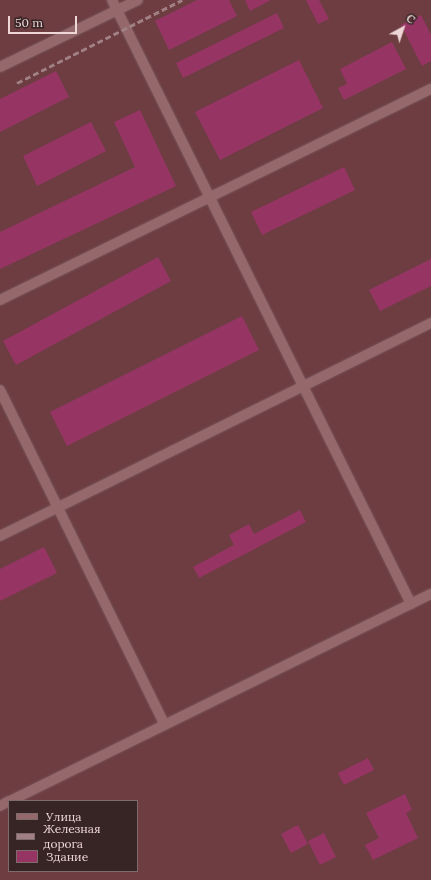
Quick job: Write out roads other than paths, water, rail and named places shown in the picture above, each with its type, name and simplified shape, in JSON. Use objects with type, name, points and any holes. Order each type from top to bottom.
[{"type":"lane","points":[[112,0],[116,11],[411,604]]},
{"type":"lane","points":[[0,67],[138,0]]},
{"type":"lane","points":[[0,300],[431,89]]},
{"type":"lane","points":[[0,536],[302,385],[431,323]]},
{"type":"lane","points":[[0,390],[165,725]]},
{"type":"lane","points":[[11,800],[431,594]]},
{"type":"railway","points":[[17,83],[182,0]]}]
